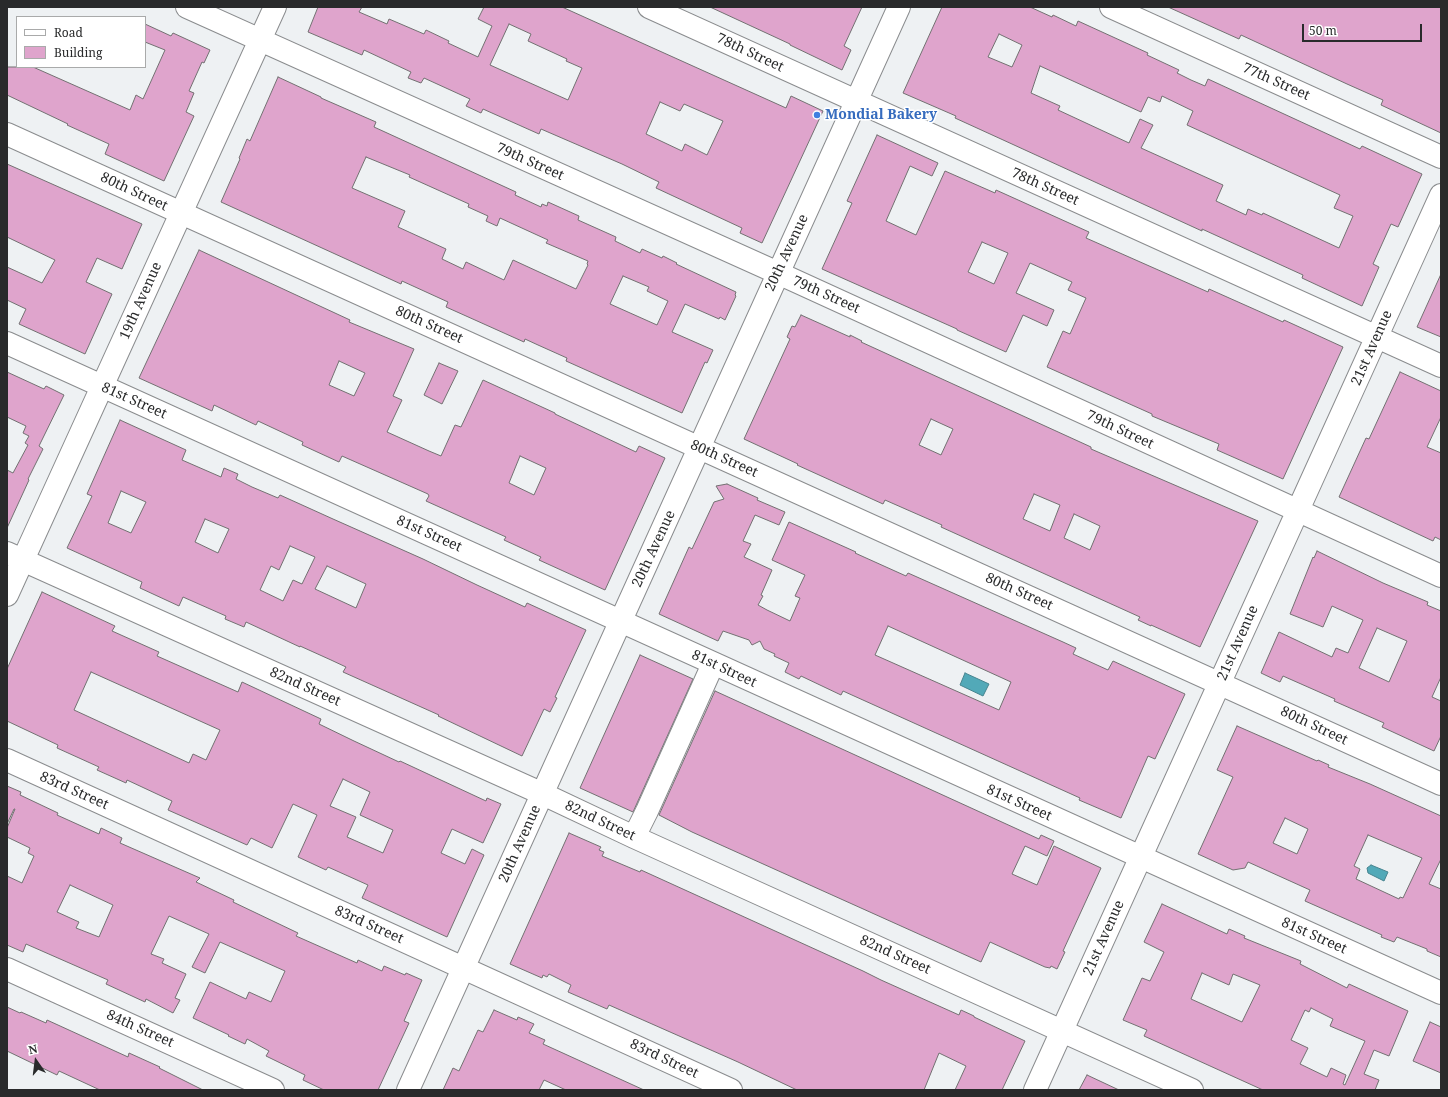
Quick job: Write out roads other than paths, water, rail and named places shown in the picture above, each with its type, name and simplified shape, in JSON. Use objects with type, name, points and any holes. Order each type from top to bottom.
[{"type":"street","name":"79th Street","points":[[187,7],[778,273],[1441,576]]},
{"type":"street","name":"19th Avenue","points":[[7,595],[15,556],[102,387],[275,7]]},
{"type":"street","name":"78th Street","points":[[649,7],[1441,366]]},
{"type":"street","name":"20th Avenue","points":[[408,1090],[899,7]]},
{"type":"street","name":"77th Street","points":[[1111,7],[1441,157]]},
{"type":"street","name":"80th Street","points":[[7,134],[1441,784]]},
{"type":"street","name":"21st Avenue","points":[[1035,1090],[1441,195]]},
{"type":"street","name":"81st Street","points":[[7,343],[1140,858],[1441,993]]},
{"type":"street","name":"82nd Street","points":[[15,556],[543,794],[634,837],[1192,1090]]},
{"type":"street","points":[[634,837],[648,811],[713,664]]},
{"type":"street","name":"83rd Street","points":[[7,760],[731,1090]]},
{"type":"street","name":"84th Street","points":[[7,969],[273,1090]]},
{"type":"water","points":[[965,673],[989,684],[983,696],[960,685]]},
{"type":"water","points":[[1371,865],[1388,872],[1384,881],[1368,873],[1367,868]]},
{"type":"place","name":"Mondial Bakery","points":[[817,115]]}]
